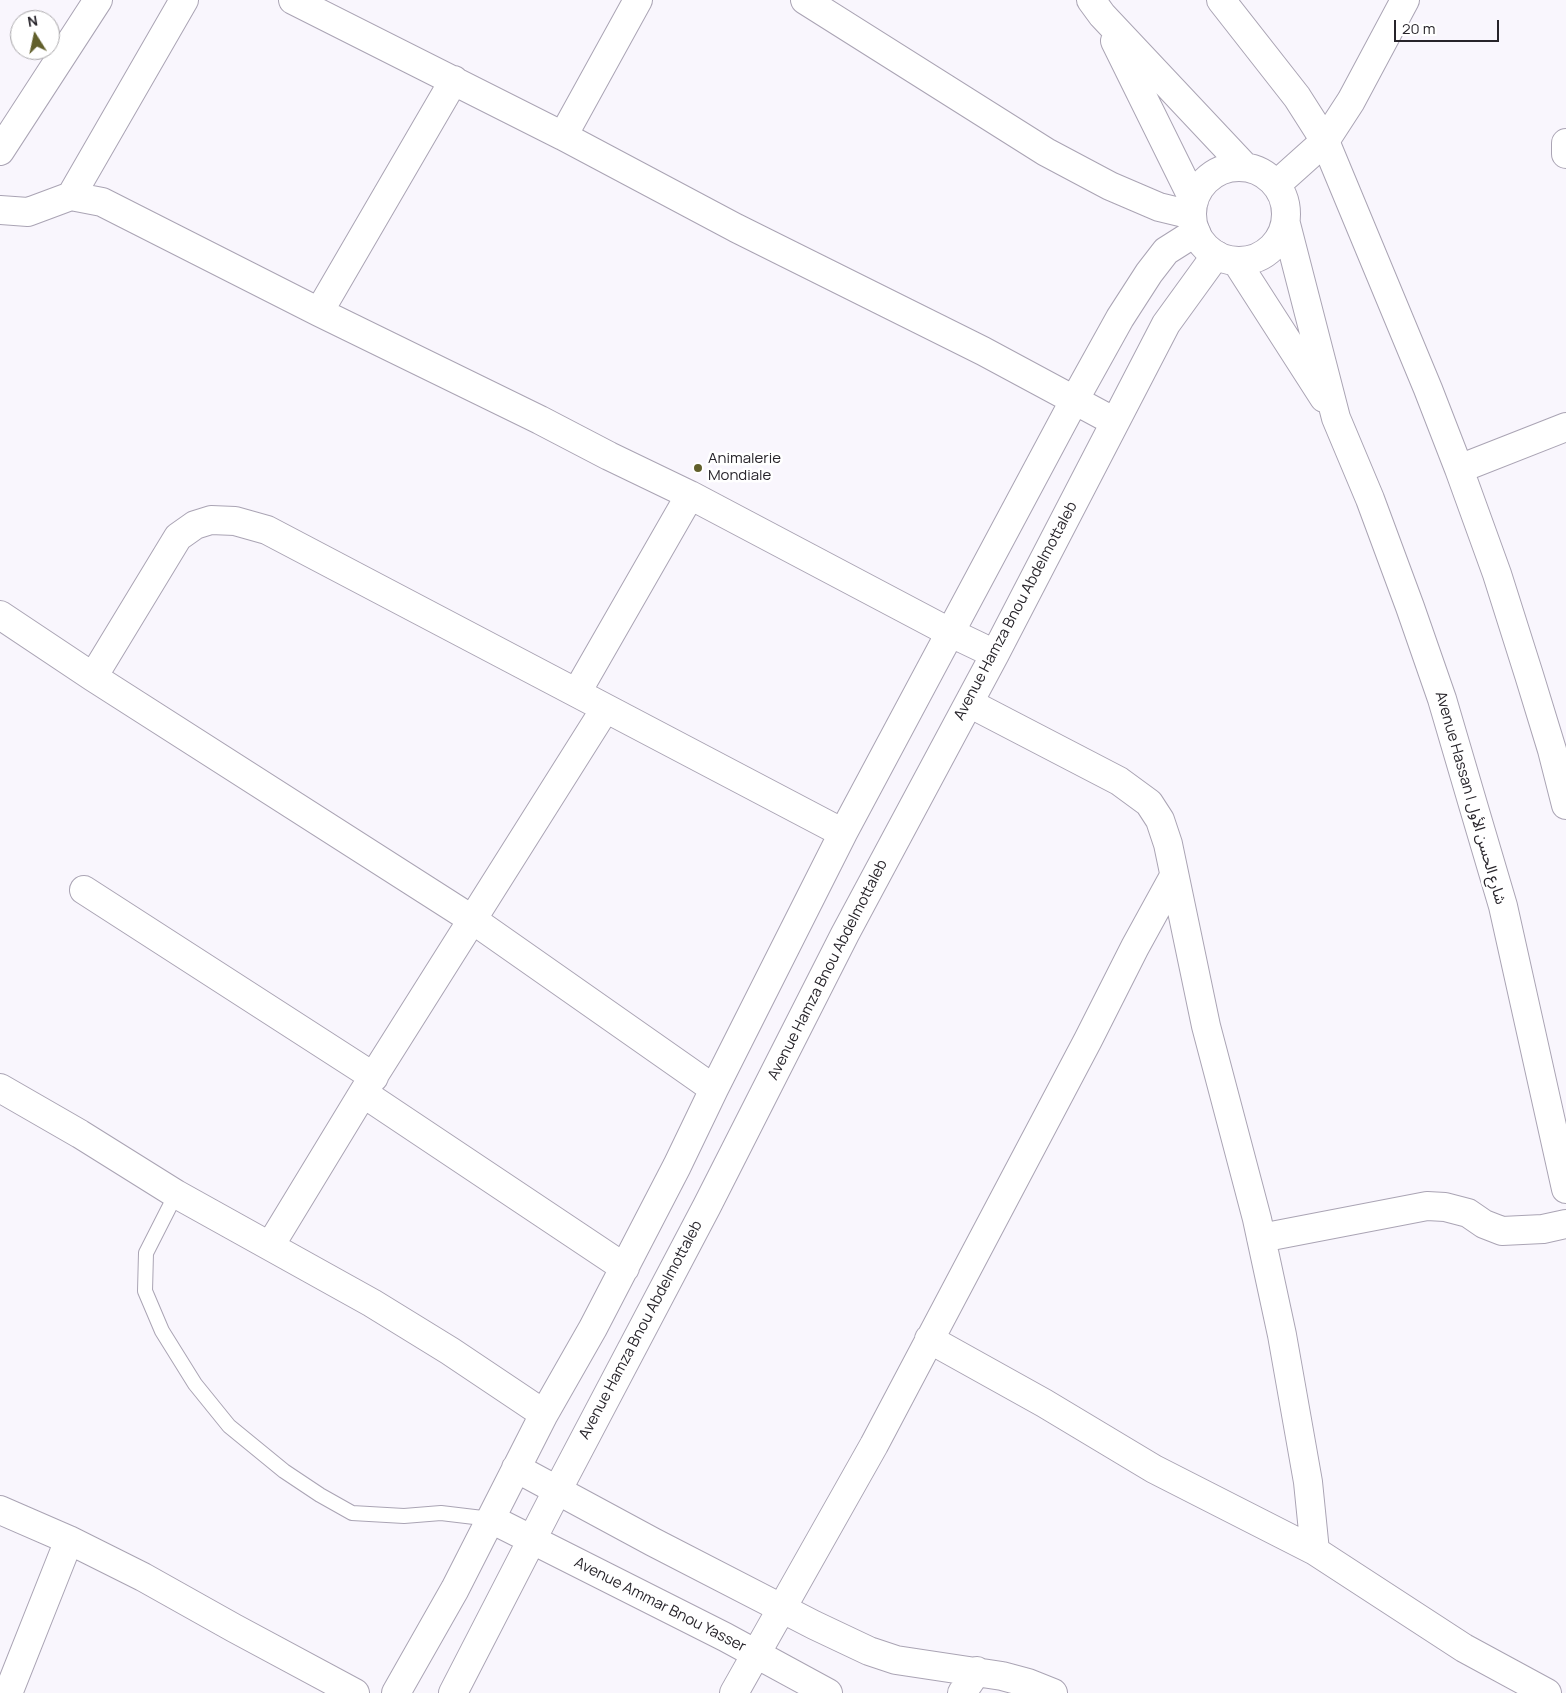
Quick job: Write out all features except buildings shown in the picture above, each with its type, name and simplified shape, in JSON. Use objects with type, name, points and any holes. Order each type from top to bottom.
[{"type":"street","points":[[0,151],[98,0]]},
{"type":"street","points":[[71,196],[184,0]]},
{"type":"street","points":[[293,0],[564,136],[736,228],[878,298],[1115,422]]},
{"type":"street","points":[[564,136],[638,0]]},
{"type":"street","points":[[805,0],[1046,152],[1110,186],[1159,207],[1194,216]]},
{"type":"street","points":[[1221,0],[1297,97],[1325,141],[1428,389],[1459,469],[1497,574],[1552,750],[1566,805]]},
{"type":"street","points":[[1277,184],[1325,141],[1351,100],[1406,0]]},
{"type":"street","points":[[396,1693],[455,1589],[544,1414],[625,1268],[844,833],[1074,399],[1120,318],[1149,273],[1194,216],[1201,186],[1213,174],[1228,167],[1245,167],[1263,172],[1277,184],[1286,202],[1286,224],[1280,239],[1268,251],[1253,259],[1226,258],[1204,245],[1194,216],[1096,7]]},
{"type":"street","points":[[1096,7],[1245,167]]},
{"type":"street","points":[[319,312],[454,80]]},
{"type":"street","points":[[1566,143],[1566,154]]},
{"type":"street","points":[[0,210],[28,212],[71,196],[102,202],[319,312],[690,495],[994,654]]},
{"type":"street","name":"Avenue Hassan I شارع الحسن الأول","points":[[1286,224],[1336,418],[1370,499],[1410,608],[1442,699],[1472,799],[1503,906],[1566,1189]]},
{"type":"street","name":"Avenue Hassan I شارع الحسن الأول","points":[[1226,258],[1336,418]]},
{"type":"street","name":"Avenue Hamza Bnou Abdelmottaleb","points":[[453,1693],[711,1197],[845,934],[1166,324],[1226,258]]},
{"type":"street","points":[[1459,469],[1566,426]]},
{"type":"street","points":[[577,692],[690,495]]},
{"type":"street","points":[[93,677],[178,537],[195,525],[211,520],[235,521],[267,530],[844,833]]},
{"type":"street","points":[[0,615],[93,677],[473,920],[714,1089]]},
{"type":"street","points":[[968,703],[1118,781],[1149,803],[1160,820],[1168,844],[1206,1026],[1261,1238],[1282,1335],[1308,1482],[1315,1551]]},
{"type":"street","points":[[270,1246],[368,1085],[605,708]]},
{"type":"street","points":[[734,1693],[874,1445],[1174,876]]},
{"type":"street","points":[[84,890],[368,1085],[625,1268]]},
{"type":"street","points":[[0,1088],[80,1134],[176,1194],[403,1322],[544,1414]]},
{"type":"street","points":[[1261,1238],[1427,1206],[1445,1207],[1468,1213],[1484,1224],[1502,1231],[1527,1230],[1566,1224]]},
{"type":"street","points":[[929,1339],[1154,1469],[1315,1551],[1464,1648],[1547,1693]]},
{"type":"street","points":[[516,1468],[781,1608],[869,1651],[969,1682],[1028,1682],[1053,1693]]},
{"type":"street","points":[[0,1510],[69,1540],[143,1577],[355,1693]]},
{"type":"street","name":"Avenue Ammar Bnou Yasser","points":[[491,1519],[756,1654],[828,1693]]},
{"type":"street","points":[[8,1691],[69,1540]]},
{"type":"lane","points":[[176,1194],[146,1254],[145,1291],[162,1331],[195,1384],[229,1426],[284,1471],[320,1496],[352,1513],[404,1516],[441,1513],[491,1519]]},
{"type":"place","name":"Animalerie Mondiale","points":[[698,468]]}]
